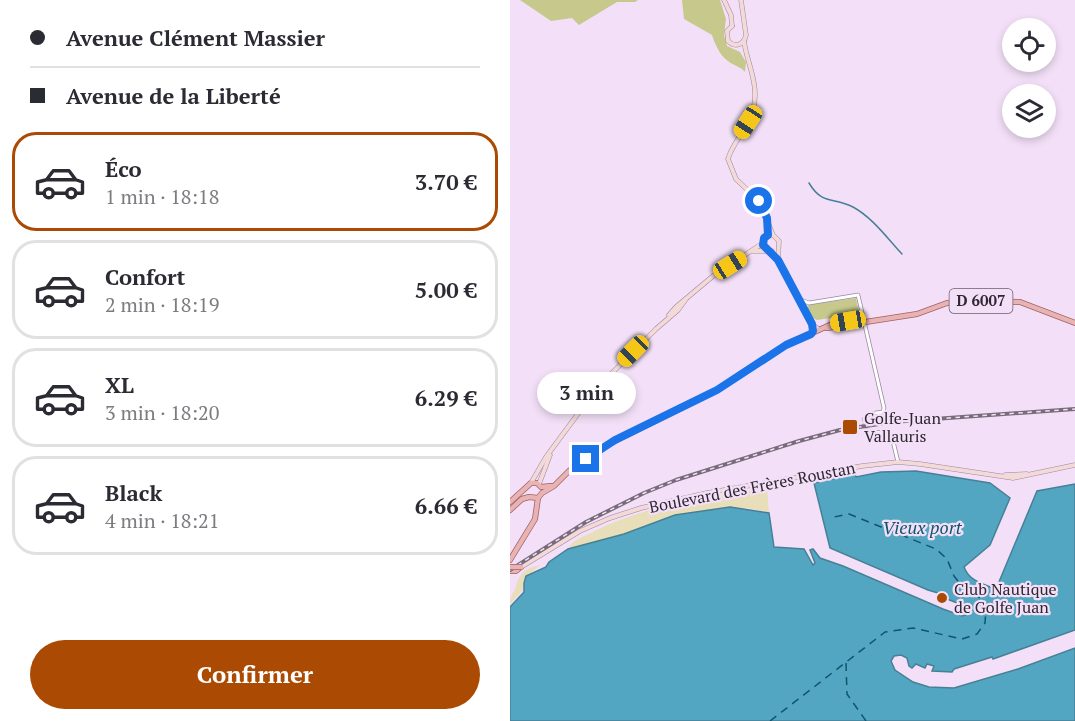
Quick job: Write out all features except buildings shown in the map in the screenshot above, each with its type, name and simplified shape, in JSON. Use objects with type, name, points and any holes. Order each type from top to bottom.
[{"type":"main road","points":[[724,0],[731,15],[732,26],[726,34],[728,41],[734,45],[742,42]]},
{"type":"main road","points":[[741,0],[745,30],[742,42],[747,51],[753,74],[755,92],[753,110],[732,146],[728,159],[736,179],[757,198],[767,218],[770,235],[779,241],[778,260]]},
{"type":"main road","points":[[732,26],[739,26],[745,30]]},
{"type":"main road","points":[[510,502],[526,490],[541,465],[597,388],[676,307],[713,276],[763,243],[770,235]]},
{"type":"main road","points":[[763,243],[778,260],[812,324],[811,334]]},
{"type":"main road","points":[[751,251],[769,251],[778,248]]},
{"type":"main road","name":"D 6007","points":[[540,490],[558,482],[569,471],[615,440],[717,390],[786,345],[832,324],[855,320],[864,323],[917,314],[947,303],[1014,301],[1025,303],[1075,323]]},
{"type":"main road","points":[[812,324],[822,329]]},
{"type":"main road","points":[[510,560],[535,519],[551,451]]},
{"type":"main road","name":"Boulevard des Frères Roustan","points":[[521,567],[580,531],[641,508],[707,494],[862,466],[898,462],[1017,478],[1075,465]]},
{"type":"main road","points":[[531,483],[540,490]]},
{"type":"main road","points":[[526,490],[529,497]]},
{"type":"main road","points":[[510,510],[522,499],[540,490]]},
{"type":"main road","points":[[510,569],[521,567]]},
{"type":"street","points":[[799,300],[809,303],[858,295],[884,406],[883,412],[869,414],[864,419]]},
{"type":"street","points":[[867,431],[890,434],[898,462]]},
{"type":"green space","points":[[520,0],[638,0],[617,2],[579,25],[572,18],[551,21]]},
{"type":"green space","points":[[682,0],[720,0],[726,19],[724,35],[727,46],[740,52],[746,62],[745,72],[723,56],[712,35],[684,19]]},
{"type":"green space","points":[[856,298],[859,314],[817,320],[811,317],[807,310],[808,305]]},
{"type":"sand","points":[[767,488],[769,513],[748,508],[652,523],[624,534],[568,549],[581,537],[633,515],[676,503]]},
{"type":"sand","points":[[540,565],[527,576],[523,590],[510,604],[521,574]]},
{"type":"water","name":"Vieux port","points":[[916,471],[990,483],[1010,498],[990,545],[964,567],[973,579],[996,589],[1037,491],[1075,484],[1075,630],[993,659],[992,657],[954,669],[952,672],[932,671],[934,666],[927,664],[925,668],[916,664],[912,668],[907,658],[901,655],[894,656],[891,661],[895,670],[913,682],[929,687],[954,688],[1018,669],[1075,648],[1075,721],[510,721],[510,607],[524,592],[526,576],[546,567],[549,562],[568,549],[624,534],[675,515],[730,507],[769,513],[774,547],[804,549],[813,565],[815,563],[810,550],[813,549],[820,558],[943,609],[962,616],[969,614],[970,608],[947,599],[948,596],[928,590],[830,548],[814,483],[855,474],[856,477],[881,472]]},
{"type":"waterway","points":[[809,183],[823,198],[853,207],[867,217],[902,254]]},
{"type":"ferry route","points":[[770,721],[885,632],[913,628],[962,639],[977,634],[985,623],[986,609],[979,597],[962,586],[954,576],[947,559],[936,549],[849,514],[829,518]]},
{"type":"ferry route","points":[[846,663],[847,694],[866,721]]},
{"type":"tunnel","points":[[864,419],[863,423],[867,431]]},
{"type":"railway","points":[[510,570],[586,522],[644,493],[676,480],[799,441],[840,430],[892,422],[1075,409]]},
{"type":"place","name":"Golfe-Juan Vallauris","points":[[850,427]]},
{"type":"place","name":"Club Nautique de Golfe Juan","points":[[942,598]]},
{"type":"route","points":[[586,459],[615,440],[717,390],[786,345],[811,334],[812,324],[785,270],[763,245],[764,238],[768,235],[767,218],[759,201]]}]
